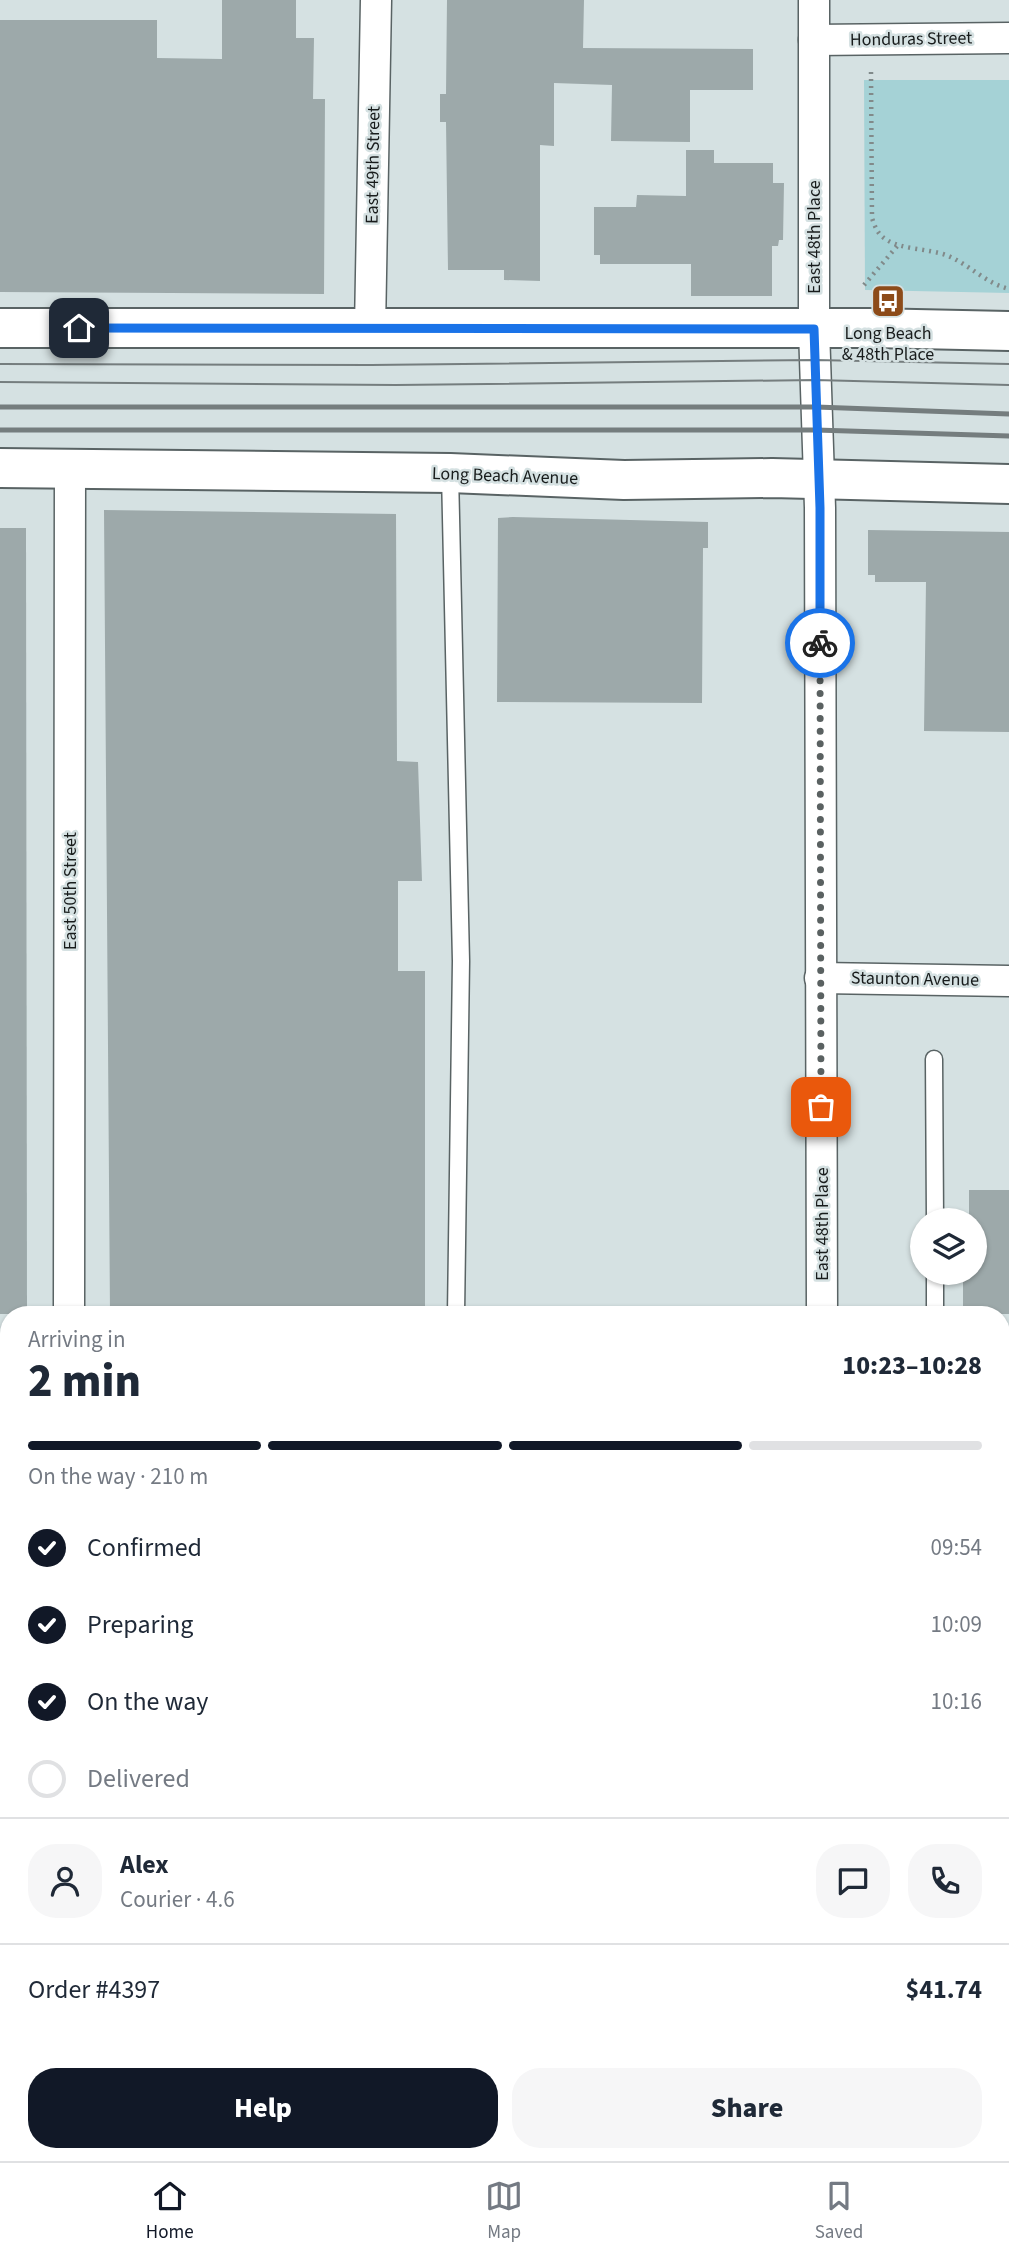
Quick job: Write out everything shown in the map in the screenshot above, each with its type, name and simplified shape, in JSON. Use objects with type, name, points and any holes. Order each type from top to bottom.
[{"type":"street","name":"East 49th Street","points":[[370,330],[376,0]]},
{"type":"street","name":"East 48th Place","points":[[814,0],[822,1306]]},
{"type":"street","name":"Honduras Street","points":[[814,40],[1009,38]]},
{"type":"street","points":[[0,328],[870,328],[1009,331]]},
{"type":"street","name":"East 50th Street","points":[[69,1306],[70,467]]},
{"type":"street","name":"Long Beach Avenue","points":[[0,468],[450,473],[624,480],[1009,484]]},
{"type":"street","name":"Staunton Avenue","points":[[820,978],[1009,981]]},
{"type":"lane","points":[[450,473],[461,961],[456,1306]]},
{"type":"lane","points":[[934,1059],[935,1208]]},
{"type":"lane","points":[[935,1285],[935,1306]]},
{"type":"path","points":[[871,71],[872,218],[877,232],[889,242],[948,256],[966,264],[993,285],[1009,289]]},
{"type":"path","points":[[864,285],[899,244]]},
{"type":"shaded area","points":[[864,80],[1009,80],[1009,293],[865,290]]},
{"type":"building","points":[[222,0],[296,0],[296,38],[314,38],[313,99],[325,99],[324,294],[0,292],[0,20],[157,20],[157,58],[222,59]]},
{"type":"building","points":[[447,0],[584,0],[583,48],[753,49],[753,90],[690,90],[690,142],[611,141],[612,85],[554,83],[554,146],[540,145],[540,281],[504,280],[504,270],[448,270],[446,122],[440,122],[440,94],[446,94]]},
{"type":"building","points":[[686,150],[714,150],[714,163],[773,163],[773,183],[784,183],[783,240],[779,240],[778,246],[772,246],[772,296],[691,296],[691,264],[600,264],[600,255],[594,255],[594,207],[636,207],[637,195],[686,196]]},
{"type":"building","points":[[104,510],[396,514],[397,761],[418,762],[422,881],[398,881],[398,971],[425,971],[425,1306],[110,1306]]},
{"type":"building","points":[[498,518],[708,522],[708,548],[703,548],[702,703],[497,702]]},
{"type":"building","points":[[0,528],[26,528],[27,1306],[0,1306]]},
{"type":"building","points":[[868,530],[1009,532],[1009,732],[924,731],[926,582],[875,582],[875,575],[868,575]]},
{"type":"building","points":[[969,1190],[1009,1190],[1009,1306],[963,1306],[963,1285],[987,1285],[987,1208],[969,1208]]},
{"type":"tram line","points":[[0,364],[371,365],[815,360],[1009,364]]},
{"type":"tram line","points":[[0,382],[396,385],[815,380],[1009,385]]},
{"type":"railway","points":[[0,407],[816,407],[1009,414]]},
{"type":"railway","points":[[0,430],[816,430],[1009,436]]},
{"type":"way so far","points":[[820,643],[821,1107]]},
{"type":"place","name":"Long Beach & 48th Place","points":[[888,301]]},
{"type":"route","points":[[79,328],[814,329],[820,508],[820,643]]}]
